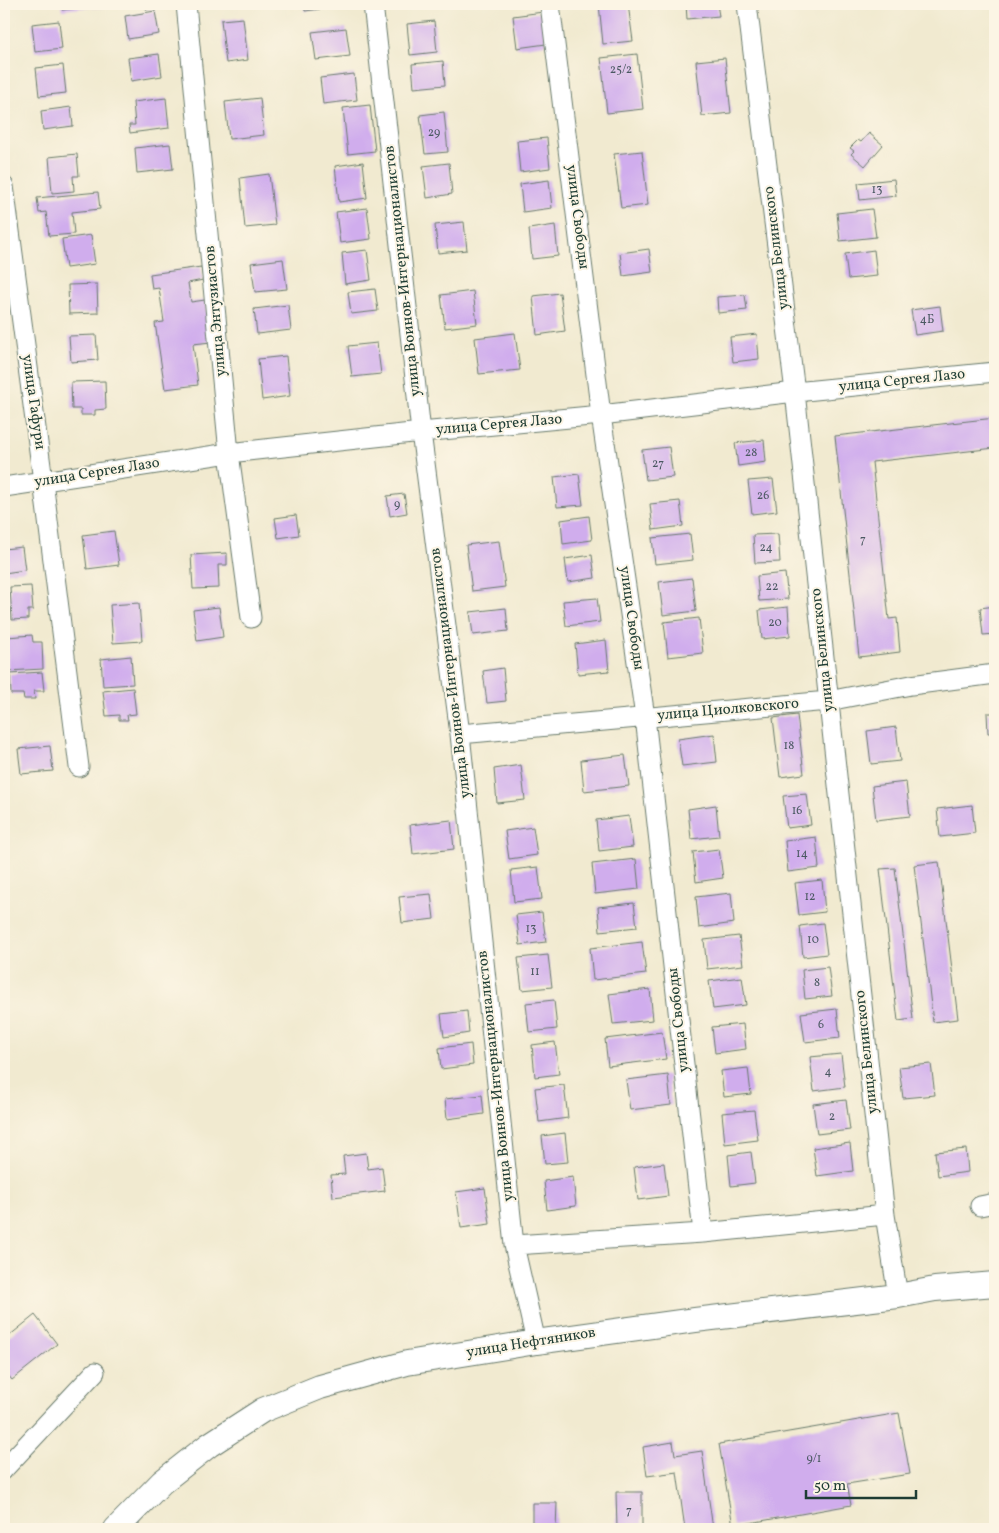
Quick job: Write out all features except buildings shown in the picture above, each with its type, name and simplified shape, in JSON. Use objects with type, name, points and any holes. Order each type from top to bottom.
[{"type":"main road","name":"улица Нефтяников","points":[[116,1529],[162,1482],[209,1445],[263,1410],[320,1387],[407,1363],[536,1342],[695,1320],[898,1296],[935,1289],[995,1284]]},
{"type":"street","name":"улица Энтузиастов","points":[[186,4],[229,453],[251,618]]},
{"type":"street","name":"улица Воинов-Интернационалистов","points":[[373,4],[421,432],[460,734],[514,1245],[536,1342]]},
{"type":"street","name":"улица Свободы","points":[[550,4],[601,415],[645,717],[703,1233]]},
{"type":"street","name":"улица Белинского","points":[[747,4],[795,392],[885,1215],[898,1296]]},
{"type":"street","name":"улица Гафури","points":[[4,186],[44,481],[79,767]]},
{"type":"street","name":"улица Сергея Лазо","points":[[4,487],[229,453],[995,372]]},
{"type":"street","name":"улица Циолковского","points":[[460,734],[828,700],[911,685],[995,674]]},
{"type":"street","points":[[514,1245],[703,1233],[885,1215]]},
{"type":"street","points":[[4,1469],[95,1372]]}]
